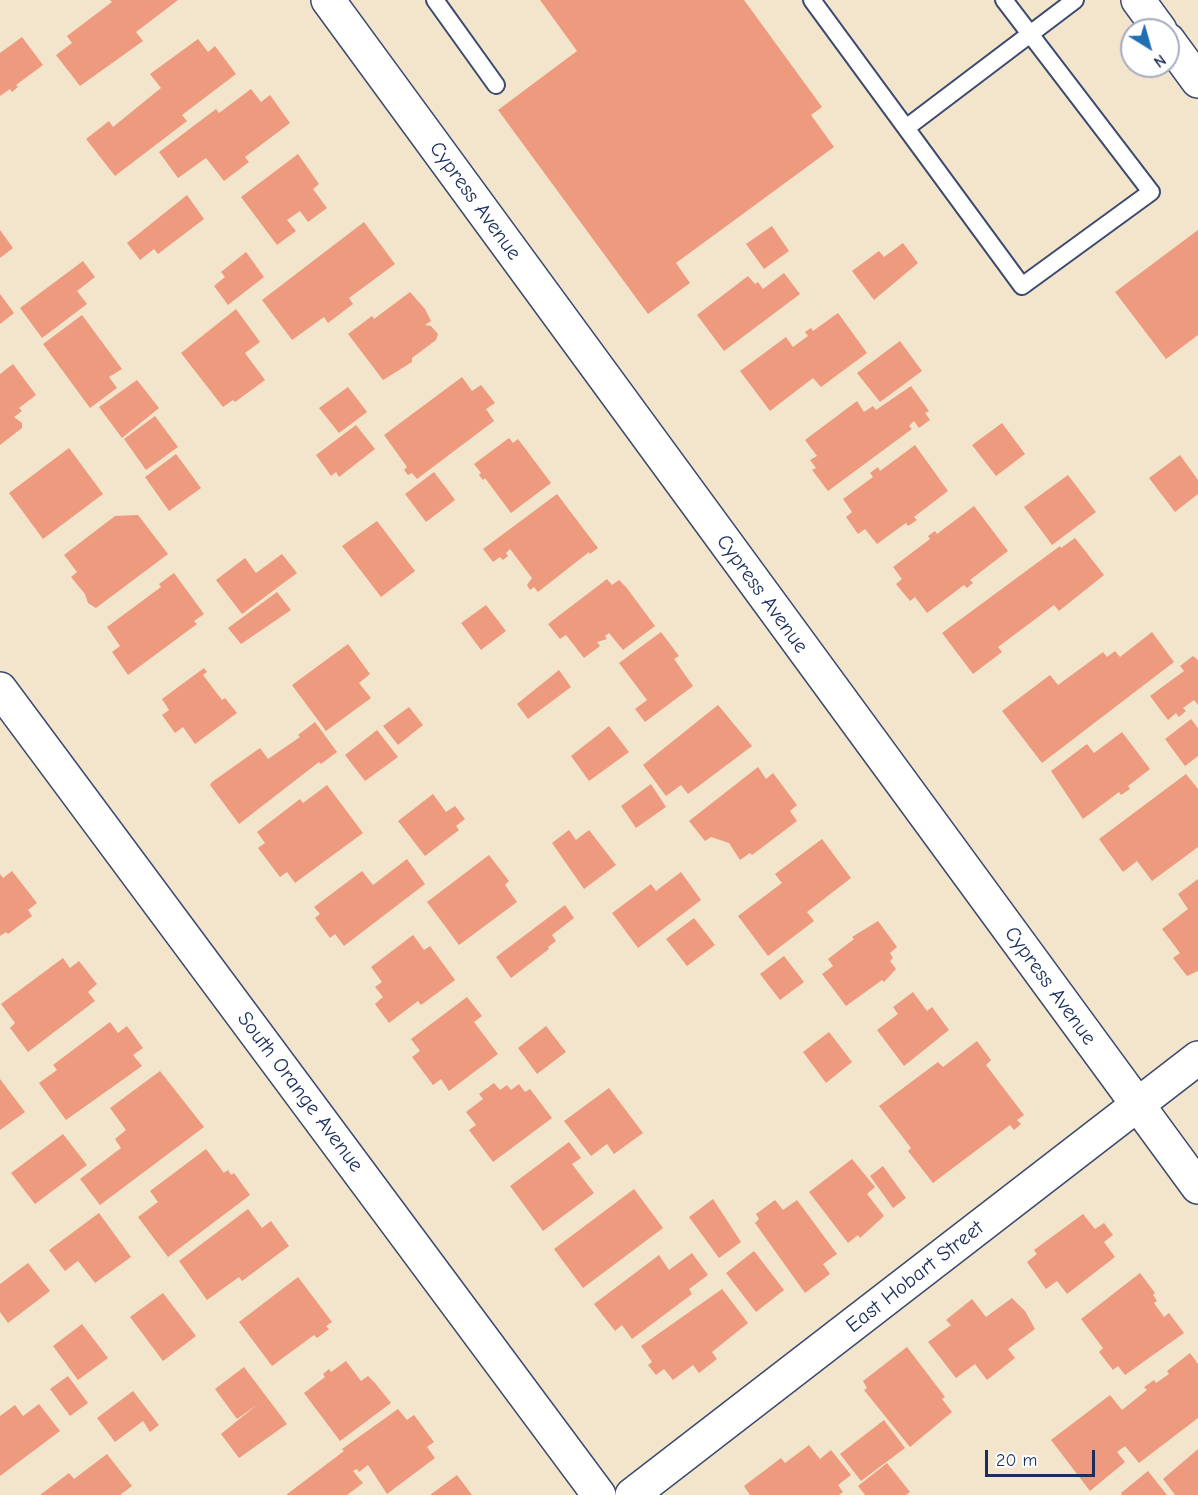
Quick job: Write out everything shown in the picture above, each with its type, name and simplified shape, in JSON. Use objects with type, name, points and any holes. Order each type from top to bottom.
[{"type":"street","name":"Cypress Avenue","points":[[328,0],[1198,1186]]},
{"type":"street","points":[[1138,0],[1151,18]]},
{"type":"street","points":[[1180,56],[1198,81]]},
{"type":"street","name":"South Orange Avenue","points":[[0,689],[599,1495]]},
{"type":"street","name":"East Hobart Street","points":[[632,1495],[1198,1058]]},
{"type":"lane","points":[[435,0],[496,85]]},
{"type":"lane","points":[[812,0],[1022,286],[1151,192],[1005,0]]},
{"type":"lane","points":[[906,128],[1075,0]]},
{"type":"building","points":[[110,0],[178,0],[136,32],[143,41],[80,86],[56,55],[72,43],[67,36],[112,2]]},
{"type":"building","points":[[540,0],[744,0],[822,107],[811,115],[834,147],[676,263],[690,283],[648,314],[498,110],[577,51]]},
{"type":"building","points":[[22,37],[43,65],[16,85],[18,87],[12,92],[10,89],[0,96],[0,53]]},
{"type":"building","points":[[198,39],[208,52],[215,46],[236,74],[182,115],[187,121],[115,176],[86,139],[109,121],[113,127],[161,88],[150,74]]},
{"type":"building","points":[[251,89],[261,102],[270,95],[290,123],[245,157],[249,162],[224,181],[206,158],[178,178],[159,152],[216,109],[219,113]]},
{"type":"building","points":[[298,154],[319,184],[313,189],[327,208],[308,222],[300,211],[287,220],[296,231],[277,245],[241,197]]},
{"type":"building","points":[[187,195],[204,219],[158,254],[154,249],[140,260],[127,243]]},
{"type":"building","points":[[364,222],[395,264],[349,298],[353,304],[328,323],[324,317],[292,340],[262,300]]},
{"type":"building","points":[[772,226],[789,251],[764,269],[746,244]]},
{"type":"building","points":[[0,230],[13,248],[0,258]]},
{"type":"building","points":[[1198,230],[1198,335],[1166,359],[1115,292]]},
{"type":"building","points":[[903,243],[918,263],[874,300],[852,271],[879,251],[884,257]]},
{"type":"building","points":[[246,252],[264,277],[228,305],[214,286],[225,277],[221,272]]},
{"type":"building","points":[[83,261],[95,277],[77,291],[87,304],[42,338],[20,308]]},
{"type":"building","points":[[784,273],[800,294],[724,351],[697,315],[748,276],[755,284],[758,282],[763,289]]},
{"type":"building","points":[[410,292],[425,309],[431,321],[425,325],[431,326],[438,334],[436,340],[412,358],[412,362],[383,380],[348,334],[372,316],[374,319]]},
{"type":"building","points":[[0,294],[14,313],[0,324]]},
{"type":"building","points":[[236,309],[260,342],[245,353],[265,380],[235,402],[233,400],[223,407],[181,353]]},
{"type":"building","points":[[838,313],[867,353],[821,387],[813,378],[770,411],[740,371],[786,337],[793,347],[808,336],[805,332],[811,328],[813,331]]},
{"type":"building","points":[[82,315],[122,369],[109,377],[117,388],[90,408],[43,344]]},
{"type":"building","points":[[900,341],[922,371],[880,402],[857,373]]},
{"type":"building","points":[[13,364],[36,395],[19,408],[22,411],[14,417],[22,423],[22,428],[0,445],[0,374]]},
{"type":"building","points":[[462,377],[472,391],[481,385],[495,403],[486,409],[494,421],[417,479],[412,473],[408,475],[404,470],[407,467],[384,435]]},
{"type":"building","points":[[137,380],[159,408],[122,438],[99,407]]},
{"type":"building","points":[[911,386],[929,411],[925,413],[930,420],[919,428],[914,421],[909,426],[912,429],[828,491],[812,470],[816,468],[810,460],[817,456],[805,440],[857,401],[864,412],[873,406],[876,410]]},
{"type":"building","points":[[348,387],[367,412],[339,433],[319,408]]},
{"type":"building","points":[[155,416],[178,447],[146,470],[124,439]]},
{"type":"building","points":[[1002,423],[1025,454],[996,476],[972,445]]},
{"type":"building","points":[[356,425],[375,449],[339,477],[336,472],[331,476],[316,455]]},
{"type":"building","points":[[509,438],[513,443],[518,439],[551,483],[511,513],[485,478],[483,480],[479,475],[481,473],[474,464]]},
{"type":"building","points":[[915,445],[948,491],[914,517],[917,520],[908,526],[906,523],[877,544],[865,529],[858,534],[846,517],[852,512],[843,499],[873,477],[870,473],[878,467],[880,471]]},
{"type":"building","points":[[69,448],[103,494],[43,539],[9,493]]},
{"type":"building","points":[[176,454],[201,488],[169,511],[145,477]]},
{"type":"building","points":[[1180,455],[1198,480],[1198,494],[1175,512],[1149,478]]},
{"type":"building","points":[[434,472],[455,500],[426,522],[405,494]]},
{"type":"building","points":[[1068,475],[1096,512],[1052,545],[1024,507]]},
{"type":"building","points":[[557,494],[598,548],[590,554],[589,552],[538,592],[534,587],[530,590],[527,585],[532,578],[510,549],[506,553],[508,556],[503,560],[500,557],[493,562],[483,549]]},
{"type":"building","points":[[974,506],[1008,551],[970,580],[973,583],[967,588],[964,585],[927,613],[915,597],[910,601],[896,584],[902,579],[893,567],[930,539],[928,536],[935,531],[937,534]]},
{"type":"building","points":[[138,515],[168,554],[96,608],[88,603],[85,594],[71,577],[77,572],[64,555],[115,516]]},
{"type":"building","points":[[377,521],[415,571],[381,597],[342,546]]},
{"type":"building","points":[[1075,538],[1104,575],[1059,611],[1054,605],[998,647],[1002,652],[973,674],[942,633],[1060,546],[1061,548]]},
{"type":"building","points":[[282,554],[297,573],[242,614],[216,580],[245,558],[256,573]]},
{"type":"building","points":[[174,573],[204,614],[194,621],[197,624],[128,675],[112,652],[120,646],[107,627],[161,587],[159,584]]},
{"type":"building","points":[[607,579],[612,585],[619,580],[655,626],[623,650],[609,633],[605,636],[607,639],[597,642],[600,646],[584,658],[566,635],[560,639],[548,624]]},
{"type":"building","points":[[277,592],[291,610],[241,644],[228,628]]},
{"type":"building","points":[[486,605],[506,631],[481,650],[461,623]]},
{"type":"building","points":[[661,632],[679,656],[674,659],[693,686],[645,722],[635,709],[647,700],[619,663]]},
{"type":"building","points":[[1152,632],[1174,662],[1042,763],[1002,711],[1050,675],[1058,685],[1103,652],[1107,657],[1115,651],[1120,657]]},
{"type":"building","points":[[348,644],[370,674],[359,683],[371,698],[326,731],[292,685]]},
{"type":"building","points":[[1193,656],[1198,660],[1198,705],[1194,700],[1183,708],[1186,711],[1179,717],[1176,713],[1168,720],[1150,696],[1184,671],[1180,666]]},
{"type":"building","points":[[204,668],[207,672],[203,675],[222,700],[225,698],[237,713],[195,744],[183,727],[175,733],[162,715],[169,710],[162,699]]},
{"type":"building","points":[[559,670],[571,687],[528,719],[517,704]]},
{"type":"building","points":[[718,705],[752,746],[688,794],[681,785],[666,796],[643,765]]},
{"type":"building","points":[[409,707],[423,725],[398,745],[383,726]]},
{"type":"building","points":[[1191,719],[1198,728],[1198,756],[1185,766],[1165,739]]},
{"type":"building","points":[[315,722],[337,752],[321,764],[319,762],[239,824],[210,785],[212,782],[260,748],[268,759],[300,737],[298,735]]},
{"type":"building","points":[[609,726],[629,752],[589,781],[571,756]]},
{"type":"building","points":[[377,730],[398,757],[365,781],[345,755]]},
{"type":"building","points":[[1122,732],[1150,769],[1128,786],[1130,789],[1121,795],[1119,792],[1083,819],[1051,771],[1087,744],[1094,753]]},
{"type":"building","points":[[758,767],[766,779],[773,773],[797,805],[790,811],[797,821],[752,855],[750,853],[740,860],[729,843],[711,837],[705,841],[689,821]]},
{"type":"building","points":[[1186,774],[1198,789],[1198,847],[1152,881],[1137,861],[1123,872],[1099,839]]},
{"type":"building","points":[[651,784],[666,807],[636,828],[621,806]]},
{"type":"building","points":[[327,785],[363,833],[295,883],[287,872],[280,877],[258,848],[265,843],[257,832],[300,799],[303,803]]},
{"type":"building","points":[[433,794],[446,812],[455,806],[465,819],[456,826],[459,830],[425,856],[398,821]]},
{"type":"building","points":[[569,830],[576,840],[589,830],[616,865],[584,889],[552,843]]},
{"type":"building","points":[[822,839],[851,878],[807,912],[814,921],[768,956],[738,916],[782,883],[775,874]]},
{"type":"building","points":[[489,855],[509,881],[505,885],[517,902],[459,945],[427,902]]},
{"type":"building","points":[[407,859],[425,884],[344,946],[335,934],[330,938],[315,918],[320,914],[314,907],[362,871],[373,885]]},
{"type":"building","points":[[12,871],[37,903],[28,910],[32,916],[8,934],[6,932],[0,936],[0,874],[3,878]]},
{"type":"building","points":[[681,872],[701,900],[638,948],[612,913],[651,884],[656,891]]},
{"type":"building","points":[[1198,879],[1198,971],[1187,976],[1173,958],[1180,953],[1162,929],[1188,909],[1178,894]]},
{"type":"building","points":[[565,905],[574,918],[552,935],[556,941],[548,947],[549,949],[511,978],[496,957]]},
{"type":"building","points":[[694,918],[715,945],[687,966],[666,939]]},
{"type":"building","points":[[878,921],[897,947],[890,953],[893,958],[890,961],[896,969],[884,982],[882,980],[846,1006],[822,974],[833,966],[828,959],[854,939],[852,937]]},
{"type":"building","points":[[413,935],[424,950],[430,946],[455,980],[421,1005],[418,1001],[389,1023],[375,1004],[383,997],[375,987],[382,982],[371,967]]},
{"type":"building","points":[[784,956],[804,982],[780,1000],[760,974]]},
{"type":"building","points":[[63,958],[70,968],[79,961],[97,984],[88,992],[95,1001],[28,1052],[10,1028],[15,1023],[1,1004]]},
{"type":"building","points":[[913,992],[927,1011],[932,1007],[949,1030],[904,1066],[877,1030],[898,1014],[893,1007]]},
{"type":"building","points":[[467,997],[482,1016],[474,1022],[498,1054],[449,1091],[441,1079],[433,1085],[412,1057],[420,1051],[411,1039]]},
{"type":"building","points":[[110,1022],[118,1033],[127,1026],[143,1048],[133,1055],[142,1066],[66,1120],[39,1083],[57,1070],[53,1065]]},
{"type":"building","points":[[546,1026],[566,1052],[537,1074],[518,1048]]},
{"type":"building","points":[[829,1032],[852,1062],[826,1083],[803,1052]]},
{"type":"building","points":[[977,1041],[991,1060],[986,1065],[1024,1115],[1017,1120],[1021,1124],[1014,1130],[1010,1125],[933,1183],[908,1151],[911,1148],[879,1106],[938,1062],[943,1067]]},
{"type":"building","points":[[160,1071],[204,1127],[100,1205],[80,1179],[121,1148],[115,1139],[126,1130],[110,1108]]},
{"type":"building","points":[[0,1079],[25,1112],[0,1130]]},
{"type":"building","points":[[494,1083],[500,1090],[507,1085],[511,1090],[519,1084],[525,1092],[530,1089],[552,1118],[493,1162],[469,1130],[476,1125],[466,1112],[483,1099],[479,1094]]},
{"type":"building","points":[[609,1088],[643,1133],[614,1154],[607,1144],[591,1156],[564,1121]]},
{"type":"building","points":[[63,1134],[87,1165],[35,1204],[11,1173]]},
{"type":"building","points":[[569,1142],[581,1158],[572,1164],[594,1193],[543,1231],[510,1186]]},
{"type":"building","points":[[206,1149],[224,1173],[228,1170],[231,1175],[234,1173],[250,1195],[168,1257],[138,1217],[158,1202],[150,1191]]},
{"type":"building","points":[[852,1159],[875,1187],[867,1194],[884,1216],[860,1238],[858,1235],[848,1243],[809,1192]]},
{"type":"building","points":[[883,1166],[906,1198],[893,1208],[870,1176]]},
{"type":"building","points":[[634,1189],[663,1228],[583,1288],[554,1249]]},
{"type":"building","points":[[713,1199],[741,1242],[719,1258],[689,1217]]},
{"type":"building","points":[[775,1200],[783,1210],[797,1200],[837,1254],[823,1264],[830,1274],[805,1293],[755,1223],[759,1219],[756,1214]]},
{"type":"building","points":[[248,1209],[262,1228],[271,1221],[289,1246],[242,1281],[239,1277],[207,1300],[179,1261]]},
{"type":"building","points":[[99,1213],[131,1257],[95,1283],[78,1261],[65,1271],[49,1250]]},
{"type":"building","points":[[1083,1214],[1095,1229],[1104,1223],[1113,1235],[1104,1242],[1115,1257],[1067,1294],[1057,1281],[1046,1289],[1027,1262],[1037,1254],[1034,1250]]},
{"type":"building","points":[[754,1251],[784,1290],[756,1312],[726,1273]]},
{"type":"building","points":[[692,1253],[708,1275],[689,1289],[692,1294],[632,1339],[622,1325],[615,1331],[594,1304],[659,1255],[669,1270]]},
{"type":"building","points":[[28,1263],[50,1291],[8,1323],[0,1312],[0,1284]]},
{"type":"building","points":[[1140,1273],[1155,1293],[1153,1295],[1157,1301],[1154,1303],[1164,1317],[1169,1313],[1184,1333],[1125,1375],[1118,1366],[1113,1370],[1099,1352],[1103,1348],[1081,1319]]},
{"type":"building","points":[[298,1277],[332,1322],[326,1326],[329,1329],[317,1338],[314,1335],[272,1366],[239,1322]]},
{"type":"building","points":[[722,1289],[748,1323],[712,1352],[717,1359],[699,1373],[693,1365],[673,1380],[664,1369],[656,1375],[648,1365],[652,1362],[641,1346]]},
{"type":"building","points":[[163,1293],[196,1336],[163,1361],[130,1317]]},
{"type":"building","points":[[1012,1298],[1025,1311],[1035,1329],[1008,1349],[1015,1358],[987,1380],[975,1364],[956,1378],[928,1342],[951,1325],[946,1320],[972,1299],[986,1317]]},
{"type":"building","points":[[82,1324],[108,1358],[78,1380],[53,1346]]},
{"type":"building","points":[[907,1347],[945,1397],[942,1399],[952,1412],[910,1447],[864,1390],[867,1388],[863,1381]]},
{"type":"building","points":[[1190,1353],[1198,1364],[1198,1418],[1139,1463],[1125,1446],[1117,1452],[1125,1462],[1090,1491],[1051,1440],[1110,1395],[1122,1410],[1147,1390],[1144,1387],[1154,1380],[1156,1383],[1169,1374],[1167,1371]]},
{"type":"building","points":[[346,1361],[361,1381],[368,1376],[391,1403],[340,1441],[304,1393],[325,1377],[323,1374],[329,1369],[331,1372]]},
{"type":"building","points":[[244,1367],[287,1424],[239,1458],[221,1434],[258,1404],[237,1419],[215,1389]]},
{"type":"building","points":[[68,1376],[88,1403],[70,1416],[50,1389]]},
{"type":"building","points":[[133,1391],[159,1425],[150,1432],[143,1421],[115,1442],[97,1418]]},
{"type":"building","points":[[39,1404],[60,1431],[0,1476],[0,1416],[15,1405],[23,1416]]},
{"type":"building","points":[[398,1409],[407,1420],[414,1415],[434,1442],[427,1447],[435,1458],[387,1494],[368,1465],[359,1472],[357,1469],[353,1471],[363,1483],[347,1495],[286,1495],[344,1451],[342,1449]]},
{"type":"building","points":[[884,1420],[905,1448],[861,1481],[840,1454]]},
{"type":"building","points":[[809,1445],[820,1459],[831,1450],[851,1475],[838,1485],[843,1492],[839,1495],[750,1495],[744,1486],[781,1458],[785,1463]]},
{"type":"building","points":[[1198,1449],[1198,1495],[1175,1495],[1163,1479]]},
{"type":"building","points":[[107,1454],[132,1486],[120,1495],[40,1495],[69,1473],[74,1479]]},
{"type":"building","points":[[887,1463],[910,1492],[906,1495],[865,1495],[858,1486]]},
{"type":"building","points":[[1148,1471],[1167,1495],[1122,1495],[1121,1493]]},
{"type":"building","points":[[457,1475],[472,1495],[430,1495]]}]
